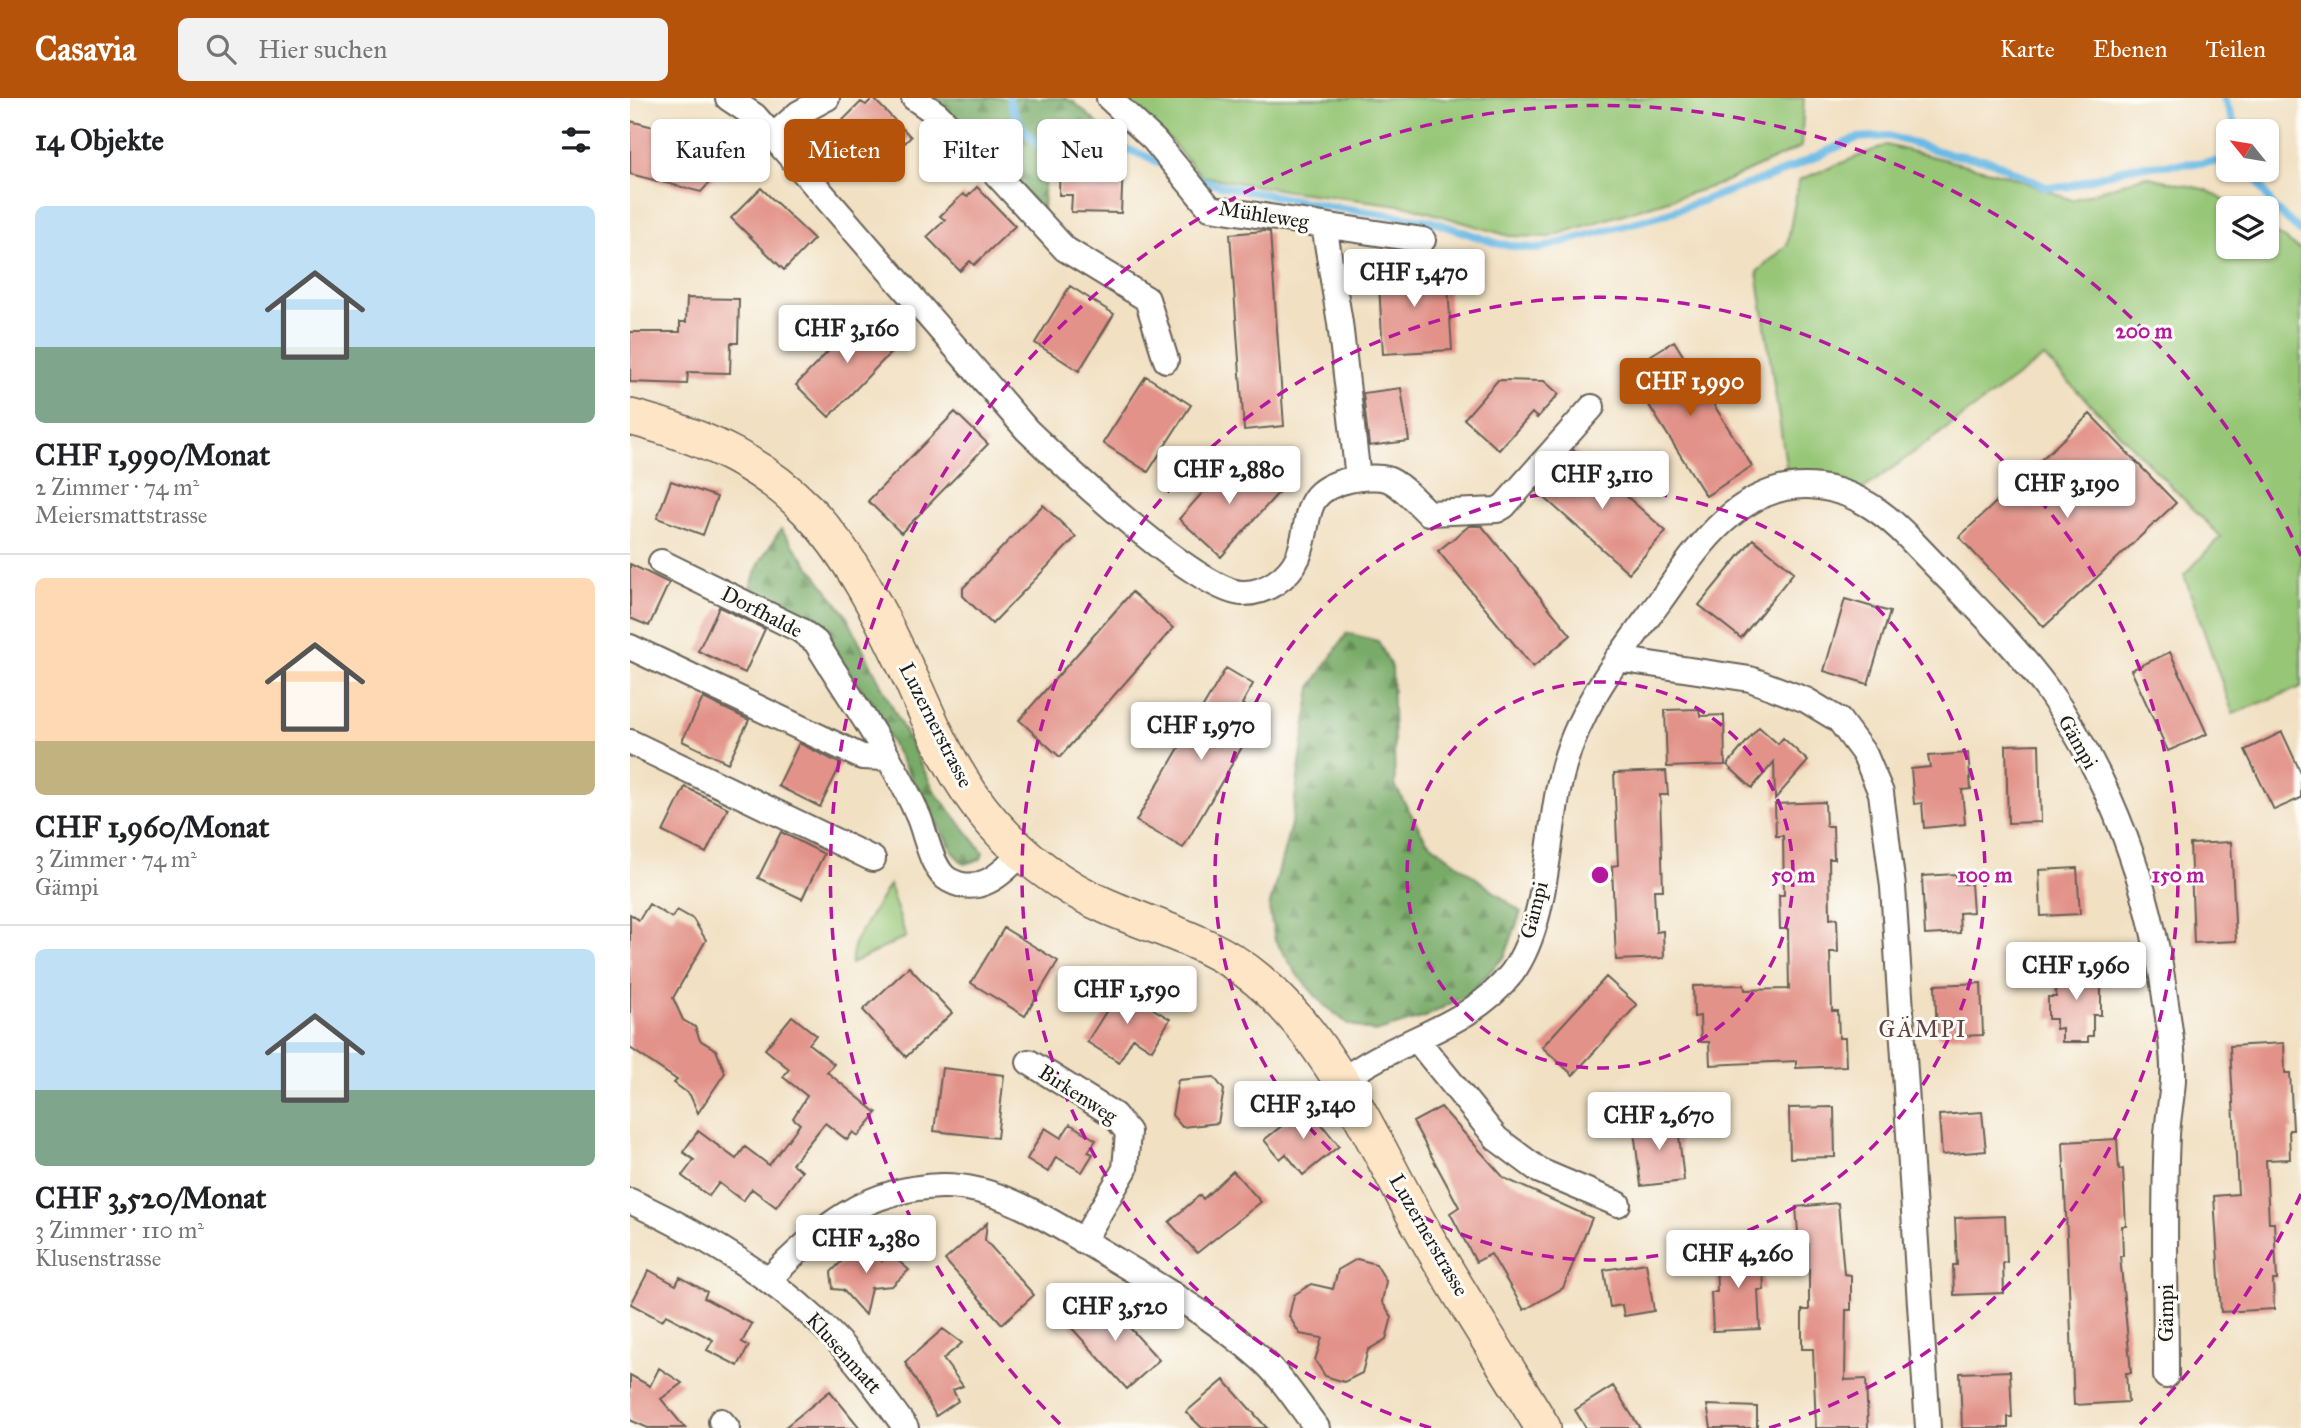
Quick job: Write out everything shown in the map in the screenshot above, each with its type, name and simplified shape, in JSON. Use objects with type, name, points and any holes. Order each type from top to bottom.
[{"type":"main road","name":"Luzernerstrasse","points":[[630,417],[690,435],[746,461],[802,503],[825,527],[859,574],[876,604],[954,768],[979,806],[1022,853],[1085,896],[1194,940],[1241,965],[1288,1010],[1342,1081],[1377,1141],[1420,1226],[1543,1428]]},
{"type":"street","points":[[727,98],[755,116],[1024,427],[1145,534],[1216,586],[1244,594],[1274,584],[1297,558],[1310,507],[1323,490],[1358,478],[1387,479],[1428,513],[1497,510],[1504,506],[1592,407]]},
{"type":"street","points":[[772,136],[799,113],[827,98]]},
{"type":"street","points":[[914,98],[937,114],[972,148],[1065,249],[1147,299],[1166,360]]},
{"type":"street","name":"Mühleweg","points":[[1109,98],[1165,153],[1210,208],[1423,240]]},
{"type":"street","points":[[1324,225],[1340,323],[1358,478]]},
{"type":"street","name":"Gämpi","points":[[1342,1081],[1365,1065],[1477,1009],[1500,988],[1522,957],[1539,897],[1569,747],[1577,725],[1618,659],[1693,555],[1736,511],[1768,492],[1787,487],[1831,487],[1852,495],[1896,524],[2002,636],[2045,687],[2093,766],[2126,839],[2148,904],[2158,951],[2173,1079],[2167,1135],[2166,1376]]},
{"type":"street","name":"Dorfhalde","points":[[661,562],[800,630],[816,642],[918,816],[935,861],[947,880],[966,886],[989,883],[1022,853]]},
{"type":"street","points":[[630,647],[862,757],[886,758]]},
{"type":"street","points":[[1618,659],[1750,679],[1806,700],[1839,720],[1865,755],[1881,793],[1893,887],[1928,1428]]},
{"type":"street","points":[[630,743],[873,859]]},
{"type":"street","points":[[1417,1040],[1497,1139],[1540,1171],[1619,1204]]},
{"type":"street","name":"Birkenweg","points":[[1029,1062],[1114,1115],[1128,1132],[1125,1169],[1083,1241]]},
{"type":"street","points":[[769,1279],[802,1246],[849,1209],[888,1195],[942,1186],[993,1195],[1034,1212],[1167,1291],[1238,1339],[1263,1361],[1317,1428]]},
{"type":"street","name":"Klusenmatt","points":[[630,1201],[660,1215],[769,1279],[835,1338],[906,1428]]},
{"type":"green space","points":[[933,98],[1064,98],[1074,102],[1093,119],[1037,119],[1037,182],[1044,182],[1043,210],[1016,182],[1023,182],[1023,119],[954,119]]},
{"type":"green space","points":[[1127,98],[1804,98],[1801,147],[1720,184],[1549,237],[1509,236],[1408,206],[1289,191],[1201,176],[1169,139],[1134,111]]},
{"type":"green space","points":[[1886,145],[2006,175],[2072,200],[2145,176],[2207,190],[2217,196],[2216,259],[2279,259],[2279,236],[2301,250],[2301,687],[2233,714],[2184,575],[2221,537],[2044,357],[1861,491],[1787,472],[1757,272],[1787,245],[1799,180]]},
{"type":"green space","points":[[781,529],[845,613],[935,792],[983,852],[981,859],[964,864],[954,854],[859,685],[829,643],[810,621],[750,587],[760,562]]},
{"type":"green space","points":[[1347,633],[1378,641],[1392,668],[1395,786],[1426,840],[1521,912],[1505,956],[1469,994],[1425,1017],[1375,1032],[1348,1024],[1323,1004],[1298,976],[1275,940],[1269,908],[1292,820],[1311,687]]},
{"type":"green space","points":[[889,885],[906,937],[851,964],[854,943]]},
{"type":"building","points":[[873,98],[893,119],[844,119],[861,102],[866,105]]},
{"type":"building","points":[[630,121],[651,126],[651,179],[630,174]]},
{"type":"building","points":[[905,131],[911,137],[905,143]]},
{"type":"building","points":[[662,182],[710,182],[701,192]]},
{"type":"building","points":[[1059,182],[1122,182],[1121,213],[1071,212],[1072,195],[1059,195]]},
{"type":"building","points":[[977,187],[1015,226],[974,265],[970,261],[960,271],[927,237],[945,220],[940,216],[963,194],[967,197]]},
{"type":"building","points":[[761,188],[814,239],[784,270],[731,218]]},
{"type":"building","points":[[1270,232],[1284,426],[1244,430],[1230,234]]},
{"type":"building","points":[[1412,264],[1447,270],[1452,350],[1383,354],[1378,266]]},
{"type":"building","points":[[1070,286],[1114,314],[1079,371],[1035,343]]},
{"type":"building","points":[[687,298],[739,299],[738,343],[731,343],[730,373],[688,372],[687,384],[630,382],[630,332],[680,332],[680,322],[686,322]]},
{"type":"building","points":[[865,313],[898,345],[829,417],[796,385]]},
{"type":"building","points":[[1674,341],[1752,466],[1706,496],[1627,370]]},
{"type":"building","points":[[1146,376],[1191,405],[1148,472],[1103,443]]},
{"type":"building","points":[[1498,380],[1544,381],[1559,394],[1537,418],[1532,413],[1499,450],[1464,419]]},
{"type":"building","points":[[1401,388],[1409,441],[1369,446],[1363,393]]},
{"type":"building","points":[[955,412],[988,444],[901,533],[868,501]]},
{"type":"building","points":[[2090,414],[2176,503],[2044,627],[1959,537]]},
{"type":"building","points":[[1574,450],[1666,531],[1629,573],[1537,491]]},
{"type":"building","points":[[1236,455],[1278,493],[1221,557],[1179,519]]},
{"type":"building","points":[[671,481],[717,497],[703,535],[657,518]]},
{"type":"building","points":[[1043,505],[1076,537],[992,624],[963,596],[963,588]]},
{"type":"building","points":[[1469,526],[1482,526],[1571,635],[1533,667],[1438,551]]},
{"type":"building","points":[[1753,539],[1794,572],[1741,638],[1699,605]]},
{"type":"building","points":[[630,564],[669,583],[649,626],[630,618]]},
{"type":"building","points":[[1132,592],[1173,628],[1060,757],[1019,720]]},
{"type":"building","points":[[1845,599],[1890,612],[1868,684],[1824,671]]},
{"type":"building","points":[[719,607],[765,629],[745,673],[698,651]]},
{"type":"building","points":[[2170,652],[2207,734],[2168,751],[2131,670]]},
{"type":"building","points":[[1226,668],[1253,684],[1242,704],[1256,713],[1244,732],[1249,735],[1183,848],[1136,821]]},
{"type":"building","points":[[703,698],[749,720],[728,763],[682,741]]},
{"type":"building","points":[[1699,709],[1700,716],[1724,715],[1725,765],[1667,767],[1665,710]]},
{"type":"building","points":[[1759,727],[1778,744],[1783,738],[1808,761],[1775,799],[1774,762],[1752,788],[1727,765]]},
{"type":"building","points":[[2282,732],[2301,773],[2301,798],[2274,810],[2245,750]]},
{"type":"building","points":[[799,743],[841,764],[820,807],[778,786]]},
{"type":"building","points":[[2039,744],[2041,822],[2008,823],[2006,745]]},
{"type":"building","points":[[1968,753],[1971,789],[1962,790],[1965,824],[1924,828],[1922,803],[1914,804],[1911,769],[1930,767],[1928,756]]},
{"type":"building","points":[[1666,771],[1668,795],[1660,795],[1663,890],[1654,890],[1656,932],[1663,931],[1664,958],[1616,960],[1612,866],[1618,865],[1614,773]]},
{"type":"building","points":[[685,787],[728,808],[706,853],[663,832]]},
{"type":"building","points":[[1825,802],[1826,826],[1833,826],[1834,859],[1829,859],[1830,919],[1837,918],[1838,952],[1830,952],[1832,1011],[1838,1011],[1839,1038],[1845,1038],[1846,1066],[1796,1068],[1796,1061],[1710,1065],[1709,1042],[1701,1042],[1700,1016],[1694,1017],[1693,986],[1744,985],[1745,990],[1789,989],[1788,929],[1780,929],[1779,895],[1784,895],[1783,836],[1776,836],[1775,804]]},
{"type":"building","points":[[781,832],[824,854],[802,899],[758,878]]},
{"type":"building","points":[[2231,842],[2236,941],[2194,943],[2190,844]]},
{"type":"building","points":[[2077,868],[2080,914],[2041,916],[2039,870]]},
{"type":"building","points":[[1956,874],[1957,884],[1971,884],[1973,912],[1959,913],[1960,933],[1925,935],[1922,876]]},
{"type":"building","points":[[649,904],[672,918],[677,910],[693,919],[706,940],[673,998],[683,1020],[695,1027],[700,1040],[716,1050],[725,1073],[698,1113],[690,1095],[674,1083],[677,1080],[630,1048],[630,914],[639,920]]},
{"type":"building","points":[[1004,928],[1058,961],[1025,1016],[971,983]]},
{"type":"building","points":[[2090,961],[2090,979],[2101,979],[2101,1015],[2093,1015],[2093,1036],[2088,1036],[2088,1042],[2062,1042],[2062,1028],[2056,1029],[2056,1019],[2048,1019],[2048,997],[2056,997],[2055,980],[2059,980],[2059,970],[2064,970],[2064,962]]},
{"type":"building","points":[[909,967],[952,1013],[906,1057],[863,1010]]},
{"type":"building","points":[[1606,977],[1637,1005],[1573,1075],[1542,1047]]},
{"type":"building","points":[[1981,983],[1983,1035],[1937,1037],[1935,985]]},
{"type":"building","points":[[1120,989],[1170,1019],[1152,1050],[1133,1038],[1119,1062],[1087,1042]]},
{"type":"building","points":[[792,1016],[816,1035],[809,1044],[834,1064],[827,1072],[877,1113],[858,1136],[853,1132],[847,1140],[825,1123],[792,1164],[802,1171],[776,1207],[752,1189],[743,1201],[719,1183],[709,1196],[682,1176],[694,1160],[683,1152],[698,1131],[736,1159],[745,1147],[769,1165],[800,1124],[793,1118],[807,1096],[783,1077],[789,1069],[765,1049]]},
{"type":"building","points":[[2284,1043],[2285,1073],[2290,1073],[2293,1130],[2289,1130],[2290,1159],[2266,1160],[2269,1223],[2274,1223],[2277,1280],[2273,1280],[2274,1309],[2221,1312],[2214,1196],[2238,1194],[2230,1046]]},
{"type":"building","points":[[942,1068],[1004,1075],[997,1138],[934,1131]]},
{"type":"building","points":[[1214,1077],[1224,1090],[1218,1123],[1182,1127],[1172,1115],[1178,1080]]},
{"type":"building","points":[[1307,1106],[1339,1146],[1303,1175],[1286,1154],[1280,1159],[1264,1140]]},
{"type":"building","points":[[1441,1107],[1504,1178],[1592,1218],[1563,1288],[1524,1310],[1491,1254],[1476,1262],[1450,1213],[1459,1207],[1413,1122]]},
{"type":"building","points":[[1834,1107],[1835,1157],[1790,1158],[1789,1108]]},
{"type":"building","points":[[1982,1112],[1986,1151],[1942,1155],[1939,1115]]},
{"type":"building","points":[[1677,1117],[1684,1181],[1641,1186],[1633,1123]]},
{"type":"building","points":[[1070,1124],[1096,1140],[1088,1152],[1093,1154],[1082,1172],[1056,1157],[1048,1172],[1027,1159],[1045,1128],[1061,1138]]},
{"type":"building","points":[[2117,1139],[2119,1170],[2123,1169],[2126,1226],[2122,1226],[2123,1256],[2120,1256],[2131,1373],[2126,1373],[2128,1402],[2074,1405],[2063,1142]]},
{"type":"building","points":[[1233,1171],[1261,1202],[1197,1253],[1169,1222],[1200,1195],[1203,1199]]},
{"type":"building","points":[[1838,1203],[1844,1274],[1851,1275],[1851,1310],[1846,1310],[1845,1380],[1866,1379],[1868,1428],[1816,1428],[1813,1349],[1802,1349],[1802,1310],[1809,1310],[1809,1244],[1799,1245],[1796,1207]]},
{"type":"building","points":[[2005,1216],[2007,1262],[2003,1263],[2004,1293],[1954,1295],[1953,1265],[1957,1265],[1955,1218]]},
{"type":"building","points":[[987,1223],[985,1240],[1034,1295],[1002,1324],[945,1260]]},
{"type":"building","points":[[863,1244],[882,1261],[889,1253],[909,1270],[892,1286],[871,1288],[865,1315],[843,1290],[833,1289],[831,1272],[848,1255],[857,1253]]},
{"type":"building","points":[[1762,1250],[1764,1290],[1758,1290],[1760,1329],[1713,1331],[1711,1292],[1717,1292],[1716,1251]]},
{"type":"building","points":[[1357,1259],[1376,1264],[1386,1281],[1382,1302],[1392,1317],[1386,1339],[1368,1350],[1362,1373],[1344,1382],[1325,1376],[1315,1360],[1322,1338],[1300,1334],[1289,1316],[1294,1295],[1311,1284],[1333,1289],[1338,1270]]},
{"type":"building","points":[[1646,1263],[1654,1311],[1624,1316],[1622,1305],[1610,1307],[1604,1270]]},
{"type":"building","points":[[649,1270],[676,1285],[680,1277],[707,1292],[704,1298],[752,1324],[742,1342],[749,1346],[738,1366],[707,1350],[713,1340],[666,1315],[662,1321],[631,1304]]},
{"type":"building","points":[[1102,1297],[1159,1360],[1127,1389],[1070,1326]]},
{"type":"building","points":[[943,1329],[962,1343],[943,1359],[963,1386],[953,1390],[958,1401],[936,1416],[905,1362]]},
{"type":"building","points":[[659,1368],[682,1383],[661,1399],[685,1428],[648,1428],[630,1420],[630,1375],[650,1386]]},
{"type":"building","points":[[2010,1371],[2012,1417],[2008,1417],[2008,1428],[1962,1428],[1960,1373]]},
{"type":"building","points":[[1224,1380],[1267,1428],[1202,1428],[1186,1412]]},
{"type":"building","points":[[1613,1386],[1640,1428],[1586,1428],[1575,1410]]},
{"type":"building","points":[[830,1391],[860,1428],[784,1428]]},
{"type":"building","points":[[1707,1405],[1757,1407],[1757,1428],[1711,1428]]},
{"type":"waterway","points":[[1009,98],[1025,130],[1045,147],[1057,149],[1081,141],[1105,143],[1125,148],[1162,164]]},
{"type":"waterway","points":[[2224,98],[2232,119]]},
{"type":"waterway","points":[[1193,177],[1222,186],[1327,206],[1431,221],[1499,244],[1537,249],[1662,215],[1775,175],[1857,138],[1889,136],[1949,154],[1989,160],[2046,187],[2066,187],[2131,167],[2216,162]]},
{"type":"waterway","points":[[2259,182],[2273,207],[2301,232]]},
{"type":"district","name":"GÄMPI","points":[[1923,1029]]}]
